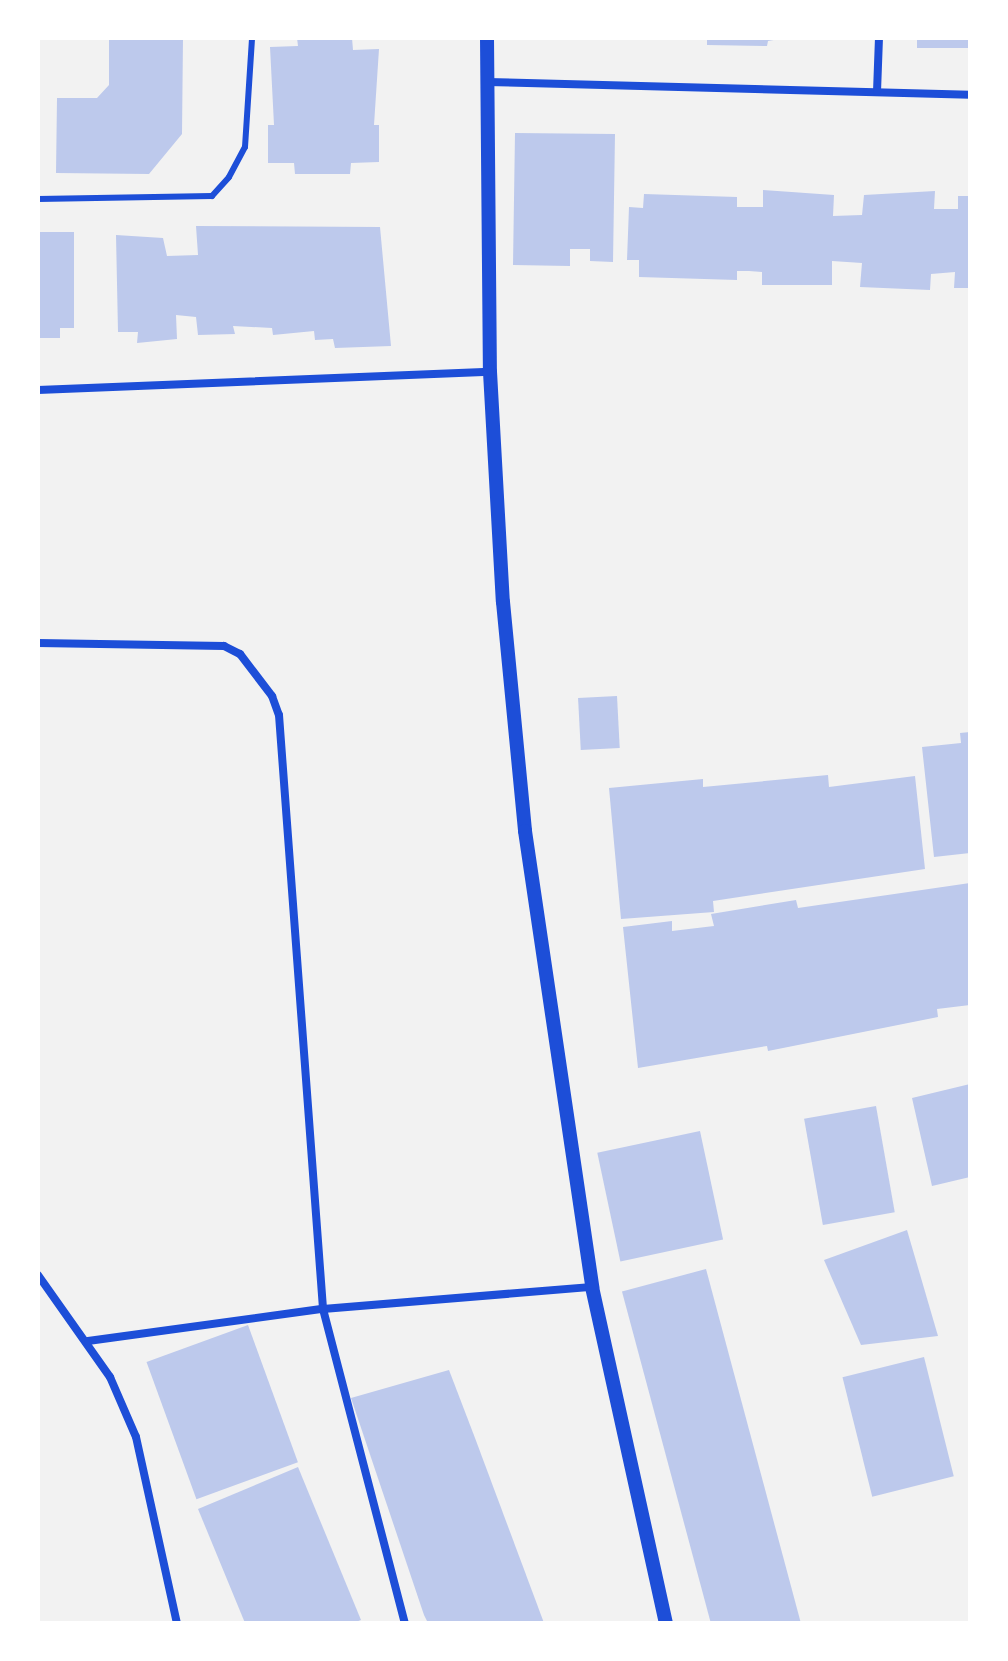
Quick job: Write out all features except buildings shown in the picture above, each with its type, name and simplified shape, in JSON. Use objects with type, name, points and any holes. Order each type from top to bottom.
[{"type":"street","points":[[487,38],[490,372],[503,602],[525,831],[592,1287],[666,1623]]},
{"type":"street","points":[[877,92],[879,38]]},
{"type":"street","points":[[486,82],[970,95]]},
{"type":"street","points":[[38,390],[490,372]]},
{"type":"street","points":[[38,643],[224,646],[240,654],[272,696],[279,715],[323,1309],[405,1623]]},
{"type":"street","points":[[38,1275],[88,1341],[136,1437],[177,1623]]},
{"type":"street","points":[[88,1341],[323,1309],[592,1287]]},
{"type":"lane","points":[[38,199],[212,196],[229,177],[245,147],[252,38]]}]
